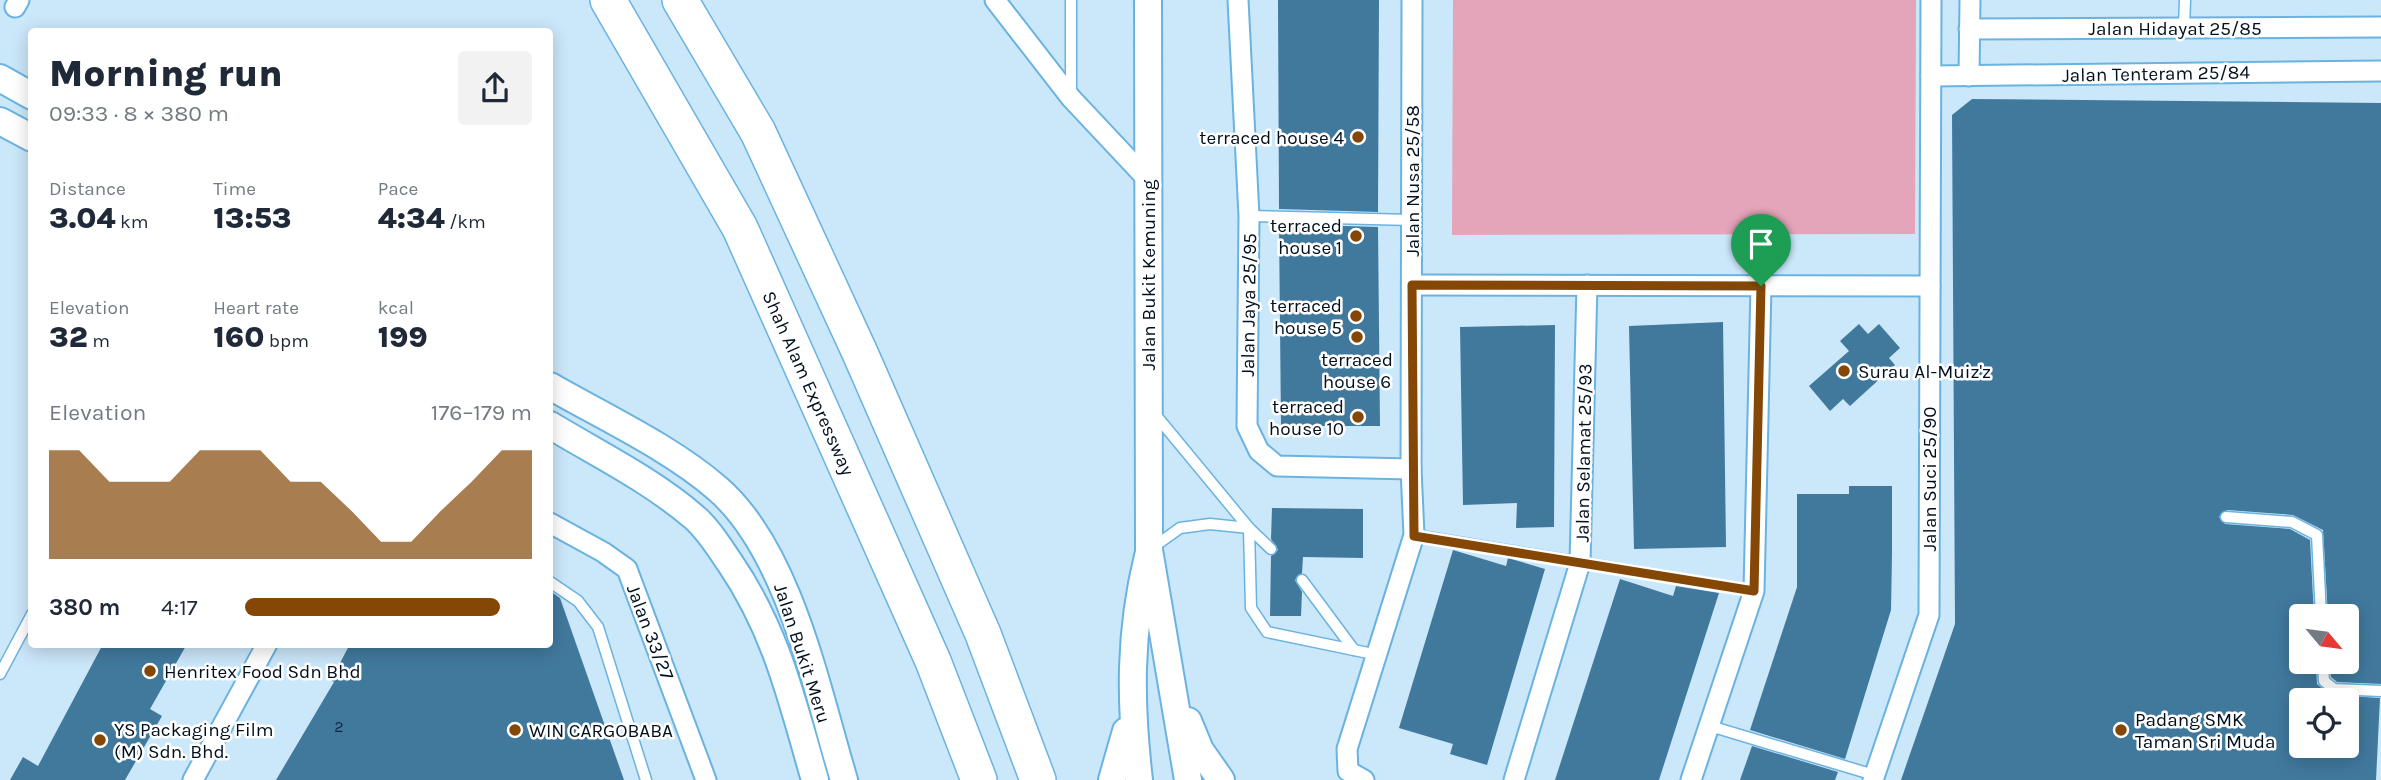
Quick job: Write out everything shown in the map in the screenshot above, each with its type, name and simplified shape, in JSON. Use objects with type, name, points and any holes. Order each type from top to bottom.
[{"type":"highway","name":"Shah Alam Expressway","points":[[608,0],[740,228],[933,661],[979,780]]},
{"type":"highway","points":[[680,0],[758,132],[860,352],[983,634],[1038,780]]},
{"type":"main road","name":"Jalan Bukit Kemuning","points":[[1148,0],[1149,550],[1162,613],[1169,674],[1188,780]]},
{"type":"main road","points":[[0,78],[28,94]]},
{"type":"main road","points":[[0,121],[28,136]]},
{"type":"main road","name":"Jalan Bukit Meru","points":[[553,388],[654,446],[717,488],[740,510],[774,568],[791,608],[844,780]]},
{"type":"main road","name":"Jalan Bukit Meru","points":[[553,427],[662,492],[696,518],[718,545],[752,596],[772,637],[815,780]]},
{"type":"main road","name":"Jalan Bukit Kemuning","points":[[1139,780],[1131,709],[1136,604],[1149,550]]},
{"type":"main road","points":[[1169,674],[1200,750],[1221,780]]},
{"type":"main road","points":[[1112,780],[1120,761],[1131,709]]},
{"type":"street","points":[[995,0],[1072,98],[1147,180]]},
{"type":"street","name":"Jalan Jaya 25/95","points":[[1238,0],[1249,216],[1247,425],[1259,451],[1277,466],[1411,469]]},
{"type":"street","name":"Jalan Nusa 25/58","points":[[1356,776],[1347,748],[1414,536],[1411,469],[1412,0]]},
{"type":"street","name":"Jalan Suci 25/90","points":[[1873,778],[1929,615],[1931,0]]},
{"type":"street","points":[[1969,76],[1970,0]]},
{"type":"street","name":"Jalan Hidayat 25/85","points":[[1969,29],[2381,27]]},
{"type":"street","name":"Jalan Tenteram 25/84","points":[[1931,76],[2381,71]]},
{"type":"street","points":[[1412,285],[1930,286]]},
{"type":"street","name":"Jalan Selamat 25/93","points":[[1514,780],[1580,562],[1587,285]]},
{"type":"street","points":[[1691,780],[1754,591],[1761,286]]},
{"type":"street","name":"Jalan 33/27","points":[[553,525],[603,552],[627,569],[706,780]]},
{"type":"street","points":[[193,780],[265,648]]},
{"type":"lane","points":[[1071,0],[1072,98]]},
{"type":"lane","points":[[2184,27],[2185,0]]},
{"type":"lane","points":[[1249,216],[1412,220]]},
{"type":"lane","points":[[1149,407],[1249,528],[1271,549]]},
{"type":"lane","points":[[2226,517],[2292,522],[2317,535],[2320,604]]},
{"type":"lane","points":[[1149,550],[1180,528],[1210,524],[1249,528]]},
{"type":"lane","points":[[1249,528],[1251,608],[1267,632],[1378,655]]},
{"type":"lane","points":[[1414,536],[1754,591]]},
{"type":"lane","points":[[1302,580],[1354,650]]},
{"type":"lane","points":[[553,584],[578,601],[598,627],[646,780]]},
{"type":"lane","points":[[0,674],[28,622]]},
{"type":"lane","points":[[2324,674],[2324,681],[2334,689],[2381,691]]},
{"type":"lane","points":[[1710,726],[1873,778]]},
{"type":"shaded area","points":[[1453,0],[1916,0],[1915,234],[1452,235]]},
{"type":"building","points":[[1278,0],[1379,0],[1378,212],[1279,209]]},
{"type":"building","points":[[1972,99],[2381,103],[2381,684],[2337,682],[2331,677],[2331,674],[2359,674],[2359,604],[2327,604],[2323,530],[2293,515],[2227,510],[2219,517],[2225,524],[2290,529],[2310,540],[2313,604],[2289,604],[2289,674],[2317,674],[2317,684],[2322,688],[2289,688],[2289,758],[2359,758],[2359,697],[2380,698],[2376,780],[1901,780],[1955,624],[1952,115]]},
{"type":"building","points":[[1279,224],[1378,227],[1380,426],[1281,426]]},
{"type":"building","points":[[1723,322],[1726,547],[1634,549],[1629,326]]},
{"type":"building","points":[[1859,324],[1868,334],[1879,324],[1900,348],[1889,358],[1895,365],[1850,406],[1843,399],[1830,411],[1809,386],[1849,351],[1840,341]]},
{"type":"building","points":[[1555,325],[1554,527],[1516,528],[1517,503],[1463,505],[1460,327]]},
{"type":"building","points":[[1849,486],[1892,486],[1892,553],[1891,610],[1845,759],[1750,730],[1797,587],[1797,494],[1849,494]]},
{"type":"building","points":[[1272,508],[1363,509],[1363,558],[1303,557],[1302,573],[1295,580],[1302,592],[1301,616],[1270,616],[1271,556],[1278,550],[1271,539]]},
{"type":"building","points":[[1453,550],[1506,566],[1508,558],[1545,569],[1487,765],[1450,754],[1453,744],[1399,728]]},
{"type":"building","points":[[1620,579],[1673,596],[1676,586],[1719,593],[1659,780],[1555,780]]},
{"type":"building","name":"WIN CARGOBABA","points":[[553,593],[560,598],[624,780],[276,780],[334,682],[331,680],[348,648],[553,648]]},
{"type":"building","name":"YS Packaging Film (M) Sdn. Bhd.","points":[[101,648],[185,648],[150,709],[162,716],[125,780],[10,780],[23,757],[38,766]]},
{"type":"building","points":[[1752,746],[1838,772],[1835,780],[1740,780]]},
{"type":"place","name":"terraced house 4","points":[[1358,137]]},
{"type":"place","name":"terraced house 1","points":[[1356,236]]},
{"type":"place","name":"terraced house 5","points":[[1356,316]]},
{"type":"place","name":"terraced house 6","points":[[1357,337]]},
{"type":"place","name":"Surau Al-Muiz'z","points":[[1844,371]]},
{"type":"place","name":"terraced house 10","points":[[1358,417]]},
{"type":"place","name":"Henritex Food Sdn Bhd","points":[[150,671]]},
{"type":"place","name":"WIN CARGOBABA","points":[[515,730]]},
{"type":"place","name":"Padang SMK Taman Sri Muda","points":[[2121,730]]},
{"type":"place","name":"YS Packaging Film (M) Sdn. Bhd.","points":[[100,740]]},
{"type":"route","points":[[1412,285],[1761,286],[1754,591],[1414,536],[1411,469],[1412,285]]}]
